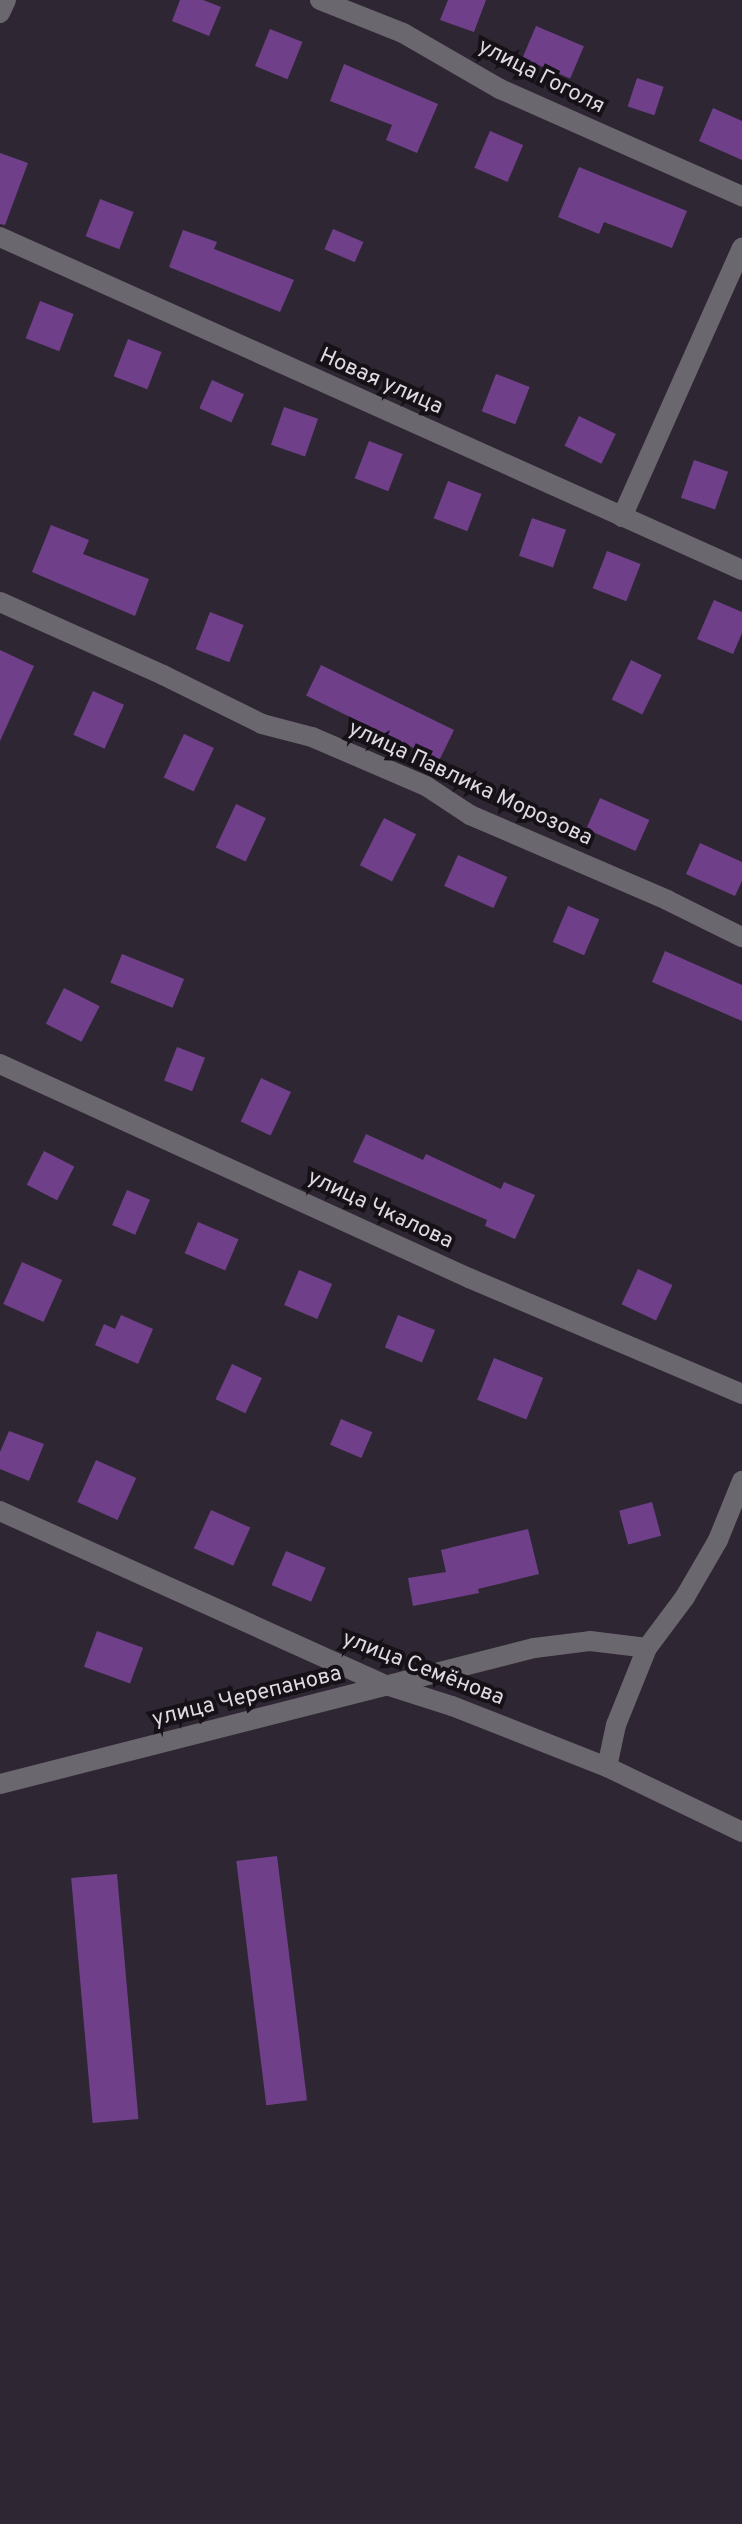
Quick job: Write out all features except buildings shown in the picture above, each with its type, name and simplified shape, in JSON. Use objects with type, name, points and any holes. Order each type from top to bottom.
[{"type":"street","points":[[0,13],[6,0]]},
{"type":"street","name":"улица Гоголя","points":[[320,0],[403,33],[500,89],[742,196]]},
{"type":"street","name":"Новая улица","points":[[0,237],[742,570]]},
{"type":"street","points":[[622,517],[742,247]]},
{"type":"street","name":"улица Павлика Морозова","points":[[0,602],[163,675],[262,724],[312,737],[426,786],[470,815],[667,900],[742,937]]},
{"type":"street","name":"улица Чкалова","points":[[0,1064],[469,1278],[742,1394]]},
{"type":"street","points":[[607,1767],[616,1725],[647,1648],[685,1597],[718,1540],[742,1481]]},
{"type":"street","name":"улица Семёнова","points":[[0,1511],[386,1685],[452,1706],[607,1767],[742,1832]]},
{"type":"street","name":"улица Черепанова","points":[[0,1784],[534,1648],[590,1641],[647,1648]]}]
